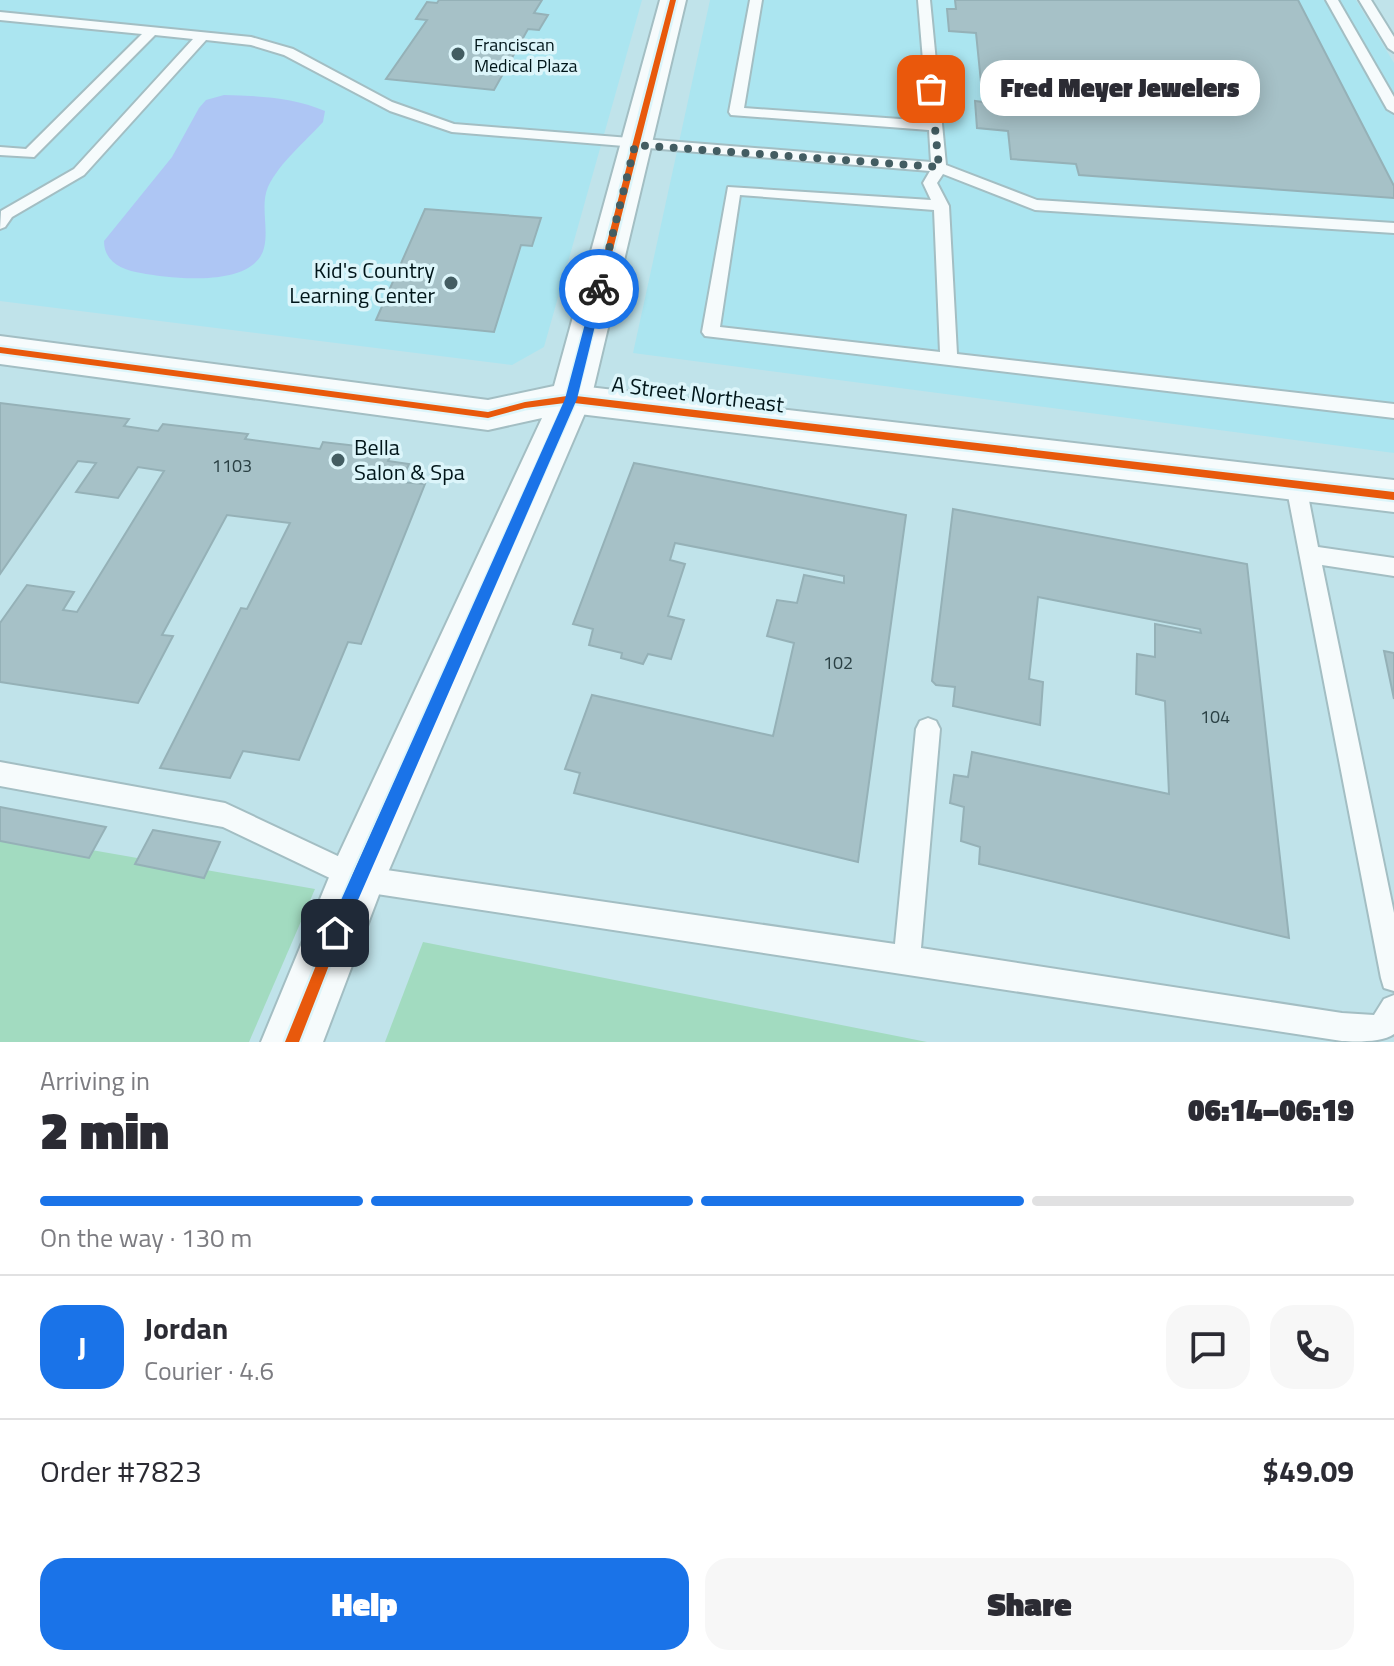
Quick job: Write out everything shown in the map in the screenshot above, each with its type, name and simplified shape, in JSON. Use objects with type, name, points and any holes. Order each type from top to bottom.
[{"type":"street","points":[[292,1042],[357,878],[571,399],[673,0]]},
{"type":"street","name":"A Street Northeast","points":[[0,324],[341,366],[497,392],[525,405]]},
{"type":"street","name":"A Street Northeast","points":[[0,350],[488,415],[525,405],[571,399],[1394,496]]},
{"type":"lane","points":[[756,0],[736,112],[935,126]]},
{"type":"lane","points":[[924,0],[939,167],[930,183],[941,206],[949,360]]},
{"type":"lane","points":[[1332,0],[1394,109]]},
{"type":"lane","points":[[1365,0],[1394,48]]},
{"type":"lane","points":[[0,16],[281,47],[341,76],[388,105],[452,128],[939,167],[1035,205],[1394,228]]},
{"type":"lane","points":[[0,151],[29,154],[151,32]]},
{"type":"lane","points":[[0,224],[6,214],[79,172],[202,37]]},
{"type":"lane","points":[[941,206],[733,190],[711,332],[1394,411]]},
{"type":"lane","points":[[1296,485],[1394,978]]},
{"type":"lane","points":[[1310,554],[1394,567]]},
{"type":"lane","points":[[907,959],[928,729]]},
{"type":"lane","points":[[0,774],[225,815],[357,878],[1342,1027],[1381,1029],[1394,1009]]},
{"type":"shaded area","points":[[0,0],[642,0],[544,347],[512,365],[0,301]]},
{"type":"shaded area","points":[[710,0],[1356,0],[1394,63],[1394,453],[633,353]]},
{"type":"shaded area","points":[[224,95],[288,100],[325,111],[323,122],[286,161],[268,187],[264,248],[257,261],[245,270],[210,278],[141,273],[115,264],[107,254],[104,241],[172,157],[199,108],[206,100]]},
{"type":"green space","points":[[0,834],[315,889],[249,1042],[0,1042]]},
{"type":"green space","points":[[423,942],[927,1042],[385,1042]]},
{"type":"building","name":"Franciscan Medical Plaza","points":[[439,0],[542,0],[534,13],[548,15],[539,30],[528,29],[494,90],[386,79],[427,20],[416,19],[427,2],[437,3]]},
{"type":"building","points":[[955,0],[1298,0],[1394,186],[1394,198],[1079,175],[1076,164],[1011,159],[1008,131],[977,128],[975,101],[983,102],[976,33],[949,31],[947,9],[956,9]]},
{"type":"building","name":"Kid's Country Learning Center","points":[[425,209],[541,218],[532,246],[521,245],[494,332],[376,320]]},
{"type":"building","points":[[0,403],[129,419],[124,426],[158,431],[163,424],[248,434],[245,439],[320,449],[323,442],[393,450],[388,461],[409,464],[401,482],[425,484],[361,644],[348,642],[299,760],[243,751],[230,778],[160,768],[241,608],[247,609],[290,523],[227,515],[162,635],[173,636],[138,703],[0,682],[0,623],[27,585],[74,592],[63,610],[77,612],[164,471],[138,467],[118,498],[76,492],[96,463],[78,461],[0,574]]},
{"type":"building","points":[[634,463],[906,515],[858,862],[574,793],[580,773],[565,769],[592,695],[773,736],[794,643],[767,636],[777,600],[797,603],[804,575],[844,583],[844,576],[675,543],[670,560],[685,564],[668,616],[684,620],[671,659],[648,654],[643,664],[621,658],[622,653],[589,645],[593,629],[573,624]]},
{"type":"building","points":[[953,509],[1247,564],[1289,938],[979,864],[980,847],[961,841],[964,807],[950,803],[954,775],[968,777],[972,752],[1169,794],[1165,701],[1136,694],[1137,654],[1155,657],[1155,624],[1201,633],[1200,629],[1038,597],[1029,679],[1043,682],[1040,725],[953,706],[955,687],[936,685],[932,681]]},
{"type":"building","points":[[1384,651],[1394,653],[1394,699]]},
{"type":"building","points":[[0,807],[106,827],[89,858],[0,841]]},
{"type":"building","points":[[153,830],[220,842],[204,878],[135,864]]},
{"type":"cycle path","points":[[292,1042],[357,878],[571,399],[673,0]]},
{"type":"cycle path","points":[[0,350],[488,415],[525,405],[571,399],[1394,496]]},
{"type":"way so far","points":[[599,289],[635,145],[939,167],[931,89]]},
{"type":"place","name":"Franciscan Medical Plaza","points":[[458,54]]},
{"type":"place","name":"Fred Meyer Jewelers","points":[[931,89]]},
{"type":"place","name":"Kid's Country Learning Center","points":[[451,283]]},
{"type":"place","name":"Bella Salon & Spa","points":[[338,460]]},
{"type":"route","points":[[335,933],[571,399],[599,289]]}]
